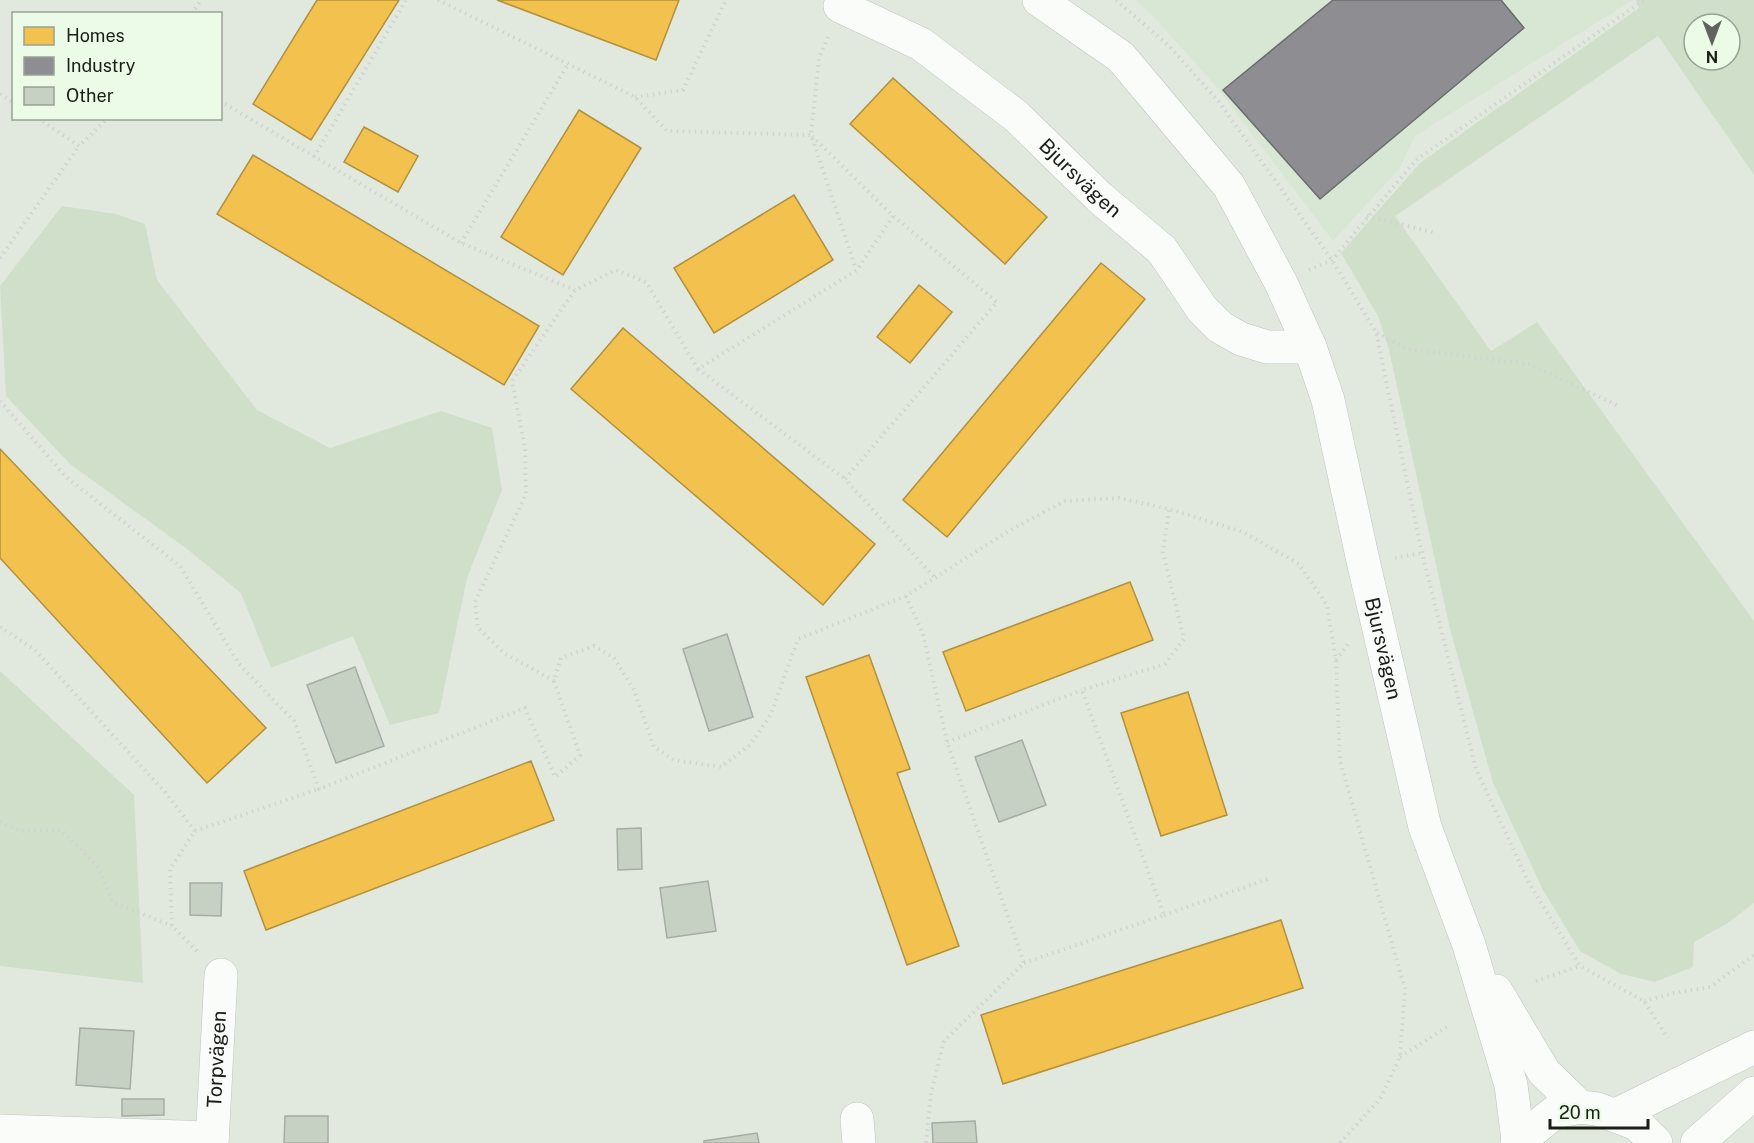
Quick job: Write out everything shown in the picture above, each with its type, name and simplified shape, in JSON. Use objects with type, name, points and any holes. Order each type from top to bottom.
[{"type":"street","name":"Bjursvägen","points":[[1039,0],[1121,57],[1229,186],[1281,283],[1310,347],[1328,400],[1425,826],[1469,945],[1511,1085],[1518,1141]]},
{"type":"street","name":"Bjursvägen","points":[[840,6],[921,44],[1016,116],[1099,197],[1162,250],[1202,309],[1220,327],[1241,339],[1267,347],[1310,347]]},
{"type":"street","name":"Bjursvägen","points":[[1469,945],[1544,1072],[1580,1107]]},
{"type":"street","name":"Torpvägen","points":[[212,1140],[221,975]]},
{"type":"street","points":[[1616,1115],[1754,1047]]},
{"type":"street","points":[[1697,1143],[1754,1094]]},
{"type":"street","points":[[1518,1141],[1555,1112],[1580,1107],[1616,1115],[1637,1124],[1656,1143]]},
{"type":"street","points":[[0,1131],[212,1140]]},
{"type":"path","points":[[314,157],[406,0]]},
{"type":"path","points":[[438,0],[635,97],[668,131],[811,135],[893,216],[997,302],[845,479]]},
{"type":"path","points":[[635,97],[683,90],[726,0]]},
{"type":"path","points":[[1116,0],[1168,45],[1219,102],[1332,260],[1377,332],[1422,552],[1476,769],[1529,883],[1580,966],[1644,1001],[1668,1038]]},
{"type":"path","points":[[1332,260],[1416,160],[1644,0]]},
{"type":"path","points":[[840,6],[819,58],[811,135],[857,270]]},
{"type":"path","points":[[461,243],[568,64]]},
{"type":"path","points":[[222,102],[461,243],[575,290]]},
{"type":"path","points":[[41,120],[79,146]]},
{"type":"path","points":[[0,258],[79,146],[106,120]]},
{"type":"path","points":[[698,369],[857,270],[893,216]]},
{"type":"path","points":[[1367,216],[1436,233]]},
{"type":"path","points":[[554,681],[504,653],[478,628],[475,602],[526,494],[525,448],[512,381],[575,290],[616,270],[646,282],[698,369],[845,479],[936,579]]},
{"type":"path","points":[[1377,332],[1408,349],[1528,364],[1617,405]]},
{"type":"path","points":[[0,401],[66,477],[180,566],[239,664],[294,721],[319,789]]},
{"type":"path","points":[[172,926],[170,869],[195,831],[319,789],[525,708],[555,777],[580,755],[554,681],[561,658],[594,646],[614,658],[634,690],[654,747],[674,760],[721,767],[750,745],[771,714],[798,639],[906,596],[1007,532],[1065,501],[1119,498],[1169,509],[1243,532],[1299,564],[1327,605],[1336,660],[1340,761],[1405,989],[1400,1057],[1380,1099],[1340,1143]]},
{"type":"path","points":[[948,742],[1082,690],[1165,664],[1184,639],[1163,552],[1169,509]]},
{"type":"path","points":[[906,596],[923,634],[948,742],[1024,963]]},
{"type":"path","points":[[0,627],[35,650],[165,792],[195,831]]},
{"type":"path","points":[[1082,690],[1164,915]]},
{"type":"path","points":[[0,822],[21,831],[61,830],[98,867],[113,902],[172,926],[221,975]]},
{"type":"path","points":[[926,1143],[931,1094],[944,1041],[1024,963],[1271,878]]},
{"type":"path","points":[[1644,1001],[1710,987],[1754,956]]},
{"type":"path","points":[[1536,981],[1580,966]]},
{"type":"path","points":[[1400,1057],[1450,1025]]},
{"type":"shaded area","points":[[1135,0],[1633,0],[1415,136],[1399,169],[1333,241],[1215,85],[1152,15]]},
{"type":"shaded area","points":[[1636,0],[1754,0],[1754,175],[1683,72],[1742,72],[1742,12],[1682,12],[1682,71],[1658,36],[1395,216],[1491,351],[1537,322],[1754,621],[1754,903],[1728,923],[1694,942],[1693,967],[1655,982],[1621,974],[1580,951],[1543,890],[1493,783],[1450,629],[1389,350],[1378,316],[1341,253],[1420,163],[1639,8]]},
{"type":"shaded area","points":[[62,206],[116,214],[145,224],[157,280],[257,410],[330,448],[441,411],[492,428],[502,490],[467,578],[439,713],[390,725],[353,636],[271,668],[241,593],[187,549],[70,464],[6,396],[0,286]]},
{"type":"shaded area","points":[[0,671],[134,795],[143,983],[0,966]]},
{"type":"building: Homes","points":[[317,0],[399,0],[311,140],[253,104]]},
{"type":"building: Homes","points":[[497,0],[679,0],[656,60]]},
{"type":"building: Homes","points":[[893,78],[1047,217],[1005,264],[850,124]]},
{"type":"building: Homes","points":[[579,110],[641,148],[563,275],[501,237]]},
{"type":"building: Homes","points":[[364,127],[418,156],[398,192],[344,162]]},
{"type":"building: Homes","points":[[253,155],[539,326],[504,385],[217,214]]},
{"type":"building: Homes","points":[[794,195],[833,260],[714,333],[674,268]]},
{"type":"building: Homes","points":[[1101,263],[1145,299],[947,537],[903,500]]},
{"type":"building: Homes","points":[[919,285],[952,312],[910,363],[877,337]]},
{"type":"building: Homes","points":[[623,328],[875,544],[823,605],[571,389]]},
{"type":"building: Homes","points":[[0,449],[266,728],[207,783],[0,558]]},
{"type":"building: Homes","points":[[1130,582],[1153,640],[966,711],[943,652]]},
{"type":"building: Homes","points":[[869,655],[910,769],[897,773],[959,946],[907,965],[806,677]]},
{"type":"building: Homes","points":[[1188,692],[1227,815],[1161,836],[1121,713]]},
{"type":"building: Homes","points":[[531,761],[554,820],[266,930],[244,871]]},
{"type":"building: Homes","points":[[1281,920],[1303,988],[1003,1084],[981,1015]]},
{"type":"building: Industry","points":[[1333,0],[1501,0],[1524,28],[1320,199],[1223,90]]},
{"type":"building: Other","points":[[727,634],[753,717],[709,731],[683,649]]},
{"type":"building: Other","points":[[355,667],[384,746],[336,763],[307,685]]},
{"type":"building: Other","points":[[1022,740],[1046,805],[999,822],[975,757]]},
{"type":"building: Other","points":[[641,828],[642,869],[618,870],[617,829]]},
{"type":"building: Other","points":[[708,881],[716,931],[667,938],[660,888]]},
{"type":"building: Other","points":[[190,883],[222,883],[221,916],[190,915]]},
{"type":"building: Other","points":[[80,1028],[134,1031],[130,1089],[76,1085]]},
{"type":"building: Other","points":[[122,1099],[164,1099],[164,1115],[122,1116]]},
{"type":"building: Other","points":[[285,1116],[328,1116],[328,1143],[284,1143]]},
{"type":"building: Other","points":[[975,1121],[977,1143],[933,1143],[932,1123]]},
{"type":"building: Other","points":[[757,1133],[759,1143],[704,1143],[704,1141]]}]
